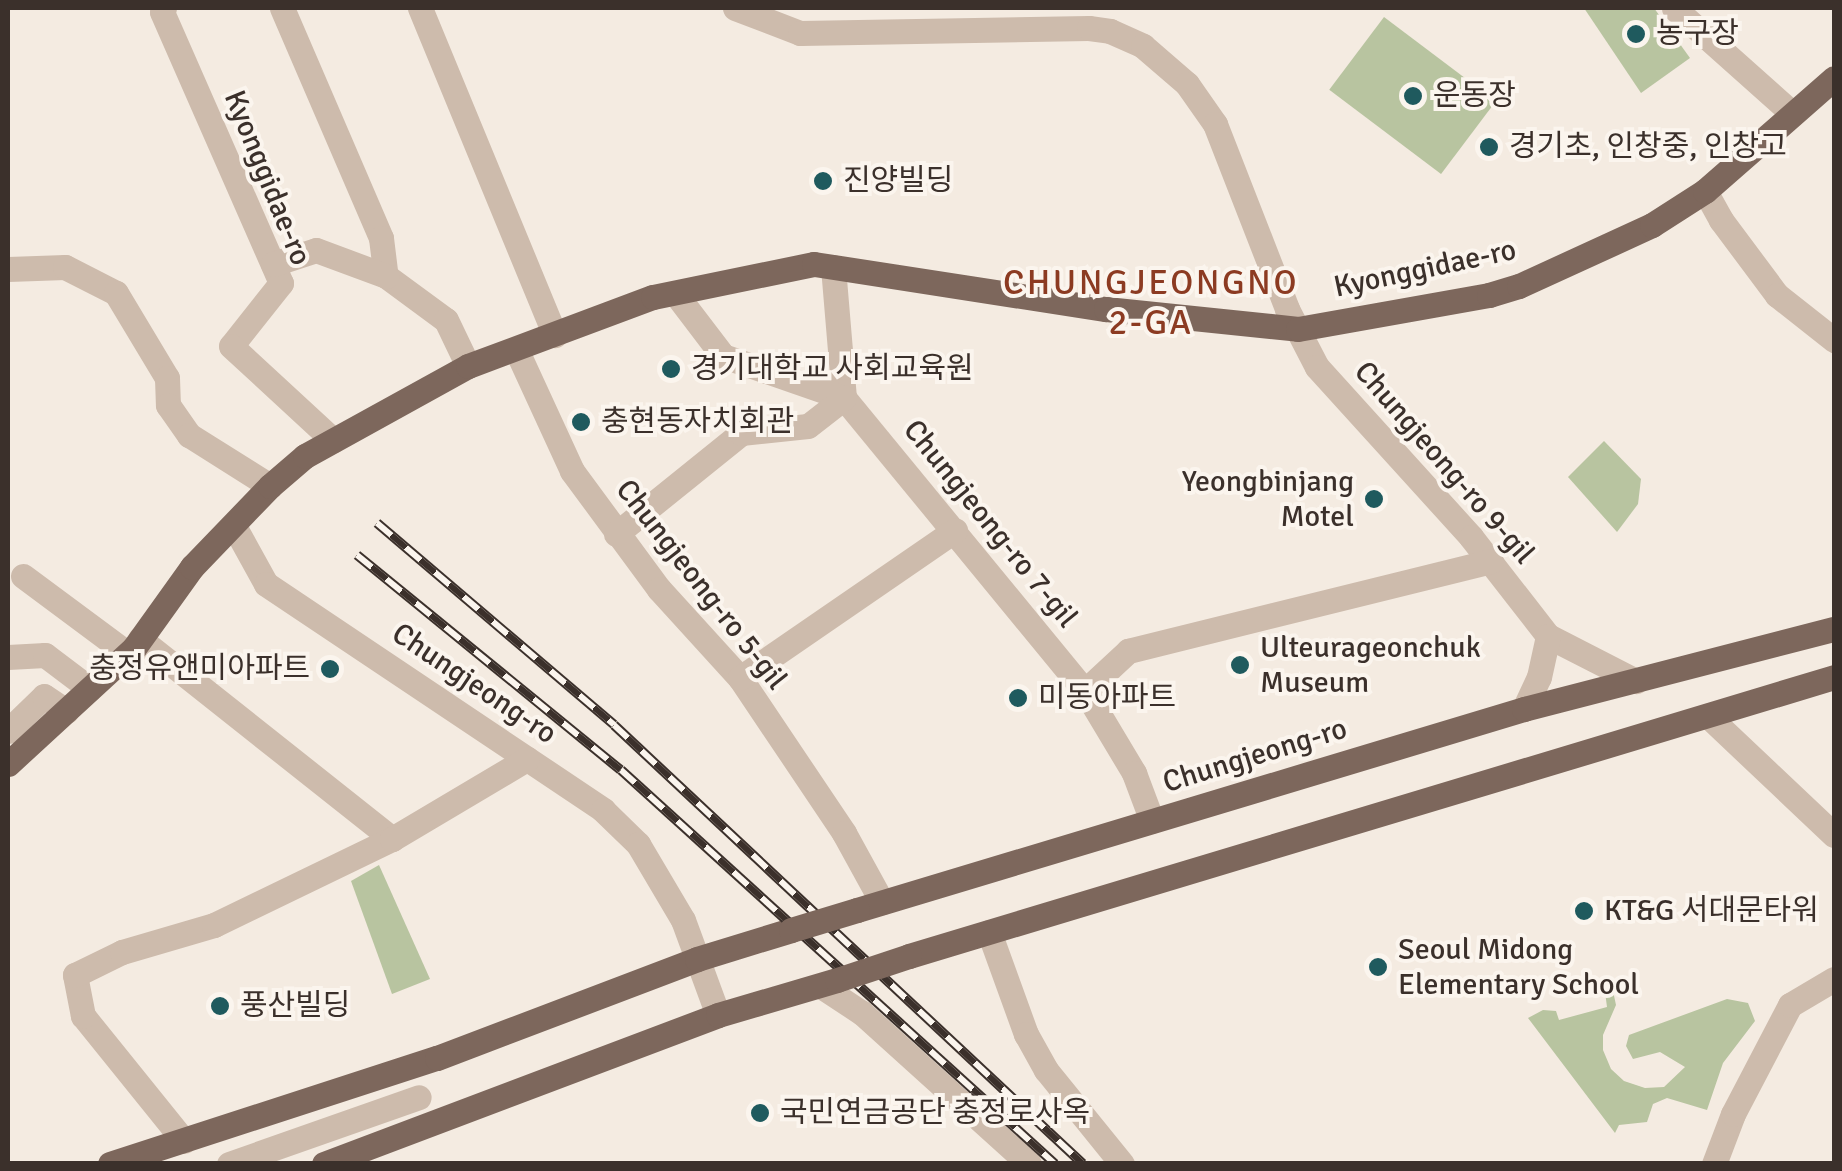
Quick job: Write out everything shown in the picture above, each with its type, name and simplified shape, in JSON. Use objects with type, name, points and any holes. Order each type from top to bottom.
[{"type":"main road","name":"Kyonggidae-ro","points":[[8,764],[134,646],[192,567],[270,486],[305,456],[468,366],[674,293],[814,264],[1106,310],[1298,329],[1519,286],[1652,224],[1705,190],[1834,78]]},
{"type":"main road","name":"Chungjeong-ro","points":[[110,1164],[436,1058],[697,959],[790,930],[1524,708],[1834,629]]},
{"type":"main road","points":[[324,1164],[718,1015],[1834,677]]},
{"type":"street","name":"Kyonggidae-ro","points":[[164,8],[162,12],[281,283],[231,346],[333,440]]},
{"type":"street","points":[[282,8],[381,238],[386,276]]},
{"type":"street","points":[[420,8],[555,335]]},
{"type":"street","name":"Chungjeong-ro 9-gil","points":[[735,8],[772,25],[823,35],[1089,28],[1127,37],[1187,84],[1215,124],[1298,329],[1317,366],[1491,561],[1548,636]]},
{"type":"street","points":[[1674,8],[1793,114]]},
{"type":"street","points":[[1705,190],[1721,220],[1777,294],[1834,340]]},
{"type":"street","points":[[273,264],[316,250],[386,276],[446,320],[468,366]]},
{"type":"street","points":[[8,269],[65,267],[116,293],[168,378],[168,405],[190,435],[270,486]]},
{"type":"street","points":[[833,267],[844,398]]},
{"type":"street","points":[[674,293],[723,356],[844,398]]},
{"type":"street","name":"Chungjeong-ro 5-gil","points":[[516,349],[572,471],[616,534],[740,678],[844,832],[882,902]]},
{"type":"street","points":[[616,534],[741,433],[808,426],[844,398]]},
{"type":"street","name":"Chungjeong-ro 7-gil","points":[[844,398],[1085,690],[1134,774],[1152,821]]},
{"type":"street","name":"Chungjeong-ro","points":[[234,526],[266,584],[603,810],[638,844],[683,920],[718,1015]]},
{"type":"street","points":[[740,678],[956,530]]},
{"type":"street","points":[[1085,690],[1128,651],[1491,561]]},
{"type":"street","points":[[22,576],[134,646],[392,839]]},
{"type":"street","points":[[1524,708],[1535,690],[1548,636],[1636,681]]},
{"type":"street","points":[[8,656],[45,655],[90,689]]},
{"type":"street","points":[[8,731],[44,696],[66,710]]},
{"type":"street","points":[[1708,716],[1834,835]]},
{"type":"street","points":[[184,1141],[83,1016],[75,975],[122,952],[214,926],[392,839],[527,759]]},
{"type":"street","points":[[989,932],[1026,1034],[1046,1070],[1122,1164]]},
{"type":"street","points":[[1714,1164],[1733,1114],[1790,1005],[1834,979]]},
{"type":"street","points":[[829,983],[1030,1164]]},
{"type":"street","points":[[230,1164],[421,1098],[420,1104],[354,1136],[270,1164]]},
{"type":"green space","name":"농구장","points":[[1584,8],[1654,8],[1690,58],[1641,93]]},
{"type":"green space","name":"운동장","points":[[1384,17],[1496,101],[1441,174],[1329,90]]},
{"type":"green space","points":[[1604,441],[1641,479],[1638,504],[1617,532],[1568,477]]},
{"type":"green space","points":[[379,865],[430,979],[392,994],[351,881]]},
{"type":"green space","points":[[1613,991],[1616,1005],[1603,1035],[1603,1050],[1611,1069],[1624,1081],[1645,1088],[1664,1087],[1685,1067],[1660,1052],[1633,1059],[1626,1046],[1629,1035],[1727,999],[1748,1003],[1755,1021],[1723,1063],[1707,1110],[1667,1098],[1653,1104],[1647,1122],[1619,1125],[1615,1133],[1528,1018],[1543,1010],[1556,1011],[1559,1020],[1607,1007],[1605,992]]},
{"type":"railway","points":[[377,523],[614,725],[1083,1164]]},
{"type":"railway","points":[[357,555],[621,770],[1055,1164]]},
{"type":"place","name":"농구장","points":[[1636,34]]},
{"type":"place","name":"운동장","points":[[1413,96]]},
{"type":"place","name":"경기초, 인창중, 인창고","points":[[1489,147]]},
{"type":"place","name":"진양빌딩","points":[[823,181]]},
{"type":"place","name":"경기대학교 사회교육원","points":[[671,369]]},
{"type":"place","name":"충현동자치회관","points":[[581,422]]},
{"type":"place","name":"Yeongbinjang Motel","points":[[1374,499]]},
{"type":"place","name":"Ulteurageonchuk Museum","points":[[1240,665]]},
{"type":"place","name":"충정유앤미아파트","points":[[330,669]]},
{"type":"place","name":"미동아파트","points":[[1018,698]]},
{"type":"place","name":"KT&G 서대문타워","points":[[1584,911]]},
{"type":"place","name":"Seoul Midong Elementary School","points":[[1378,967]]},
{"type":"place","name":"풍산빌딩","points":[[220,1006]]},
{"type":"place","name":"국민연금공단 충정로사옥","points":[[760,1113]]},
{"type":"district","name":"CHUNGJEONGNO 2-GA","points":[[1151,303]]}]
